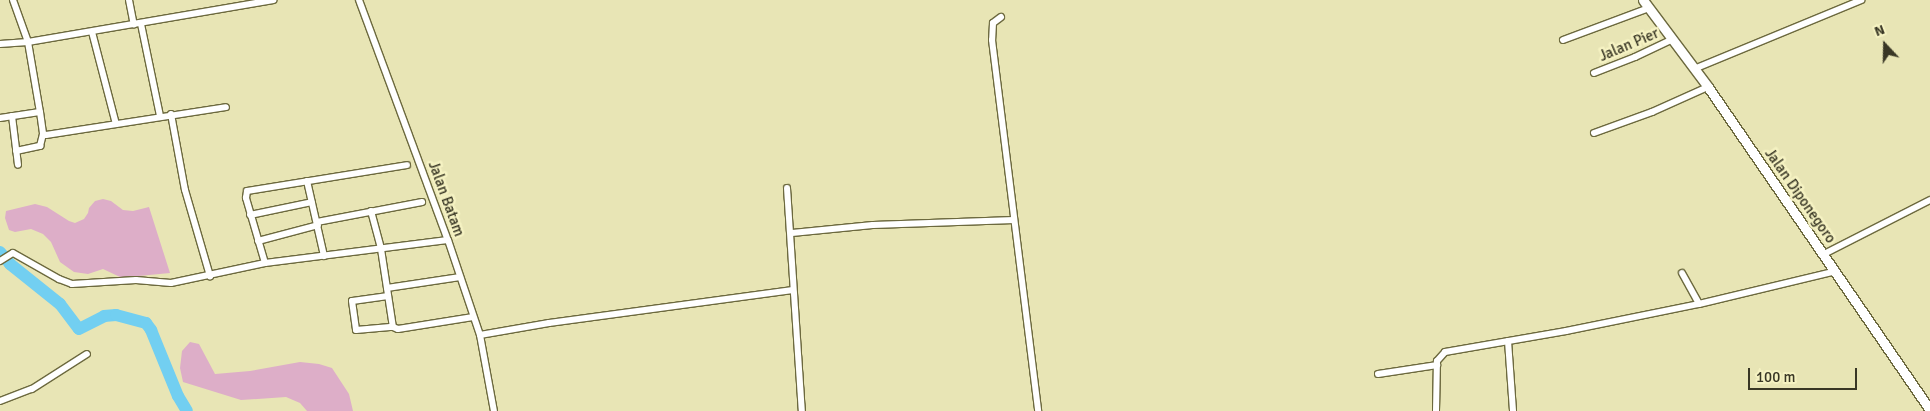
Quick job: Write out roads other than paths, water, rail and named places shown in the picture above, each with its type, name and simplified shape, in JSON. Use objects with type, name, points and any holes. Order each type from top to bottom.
[{"type":"main road","name":"Jalan Diponegoro","points":[[1643,0],[1708,87],[1930,410]]},
{"type":"street","points":[[13,0],[28,42],[43,134],[40,146],[16,151]]},
{"type":"street","points":[[129,0],[138,25],[160,116]]},
{"type":"street","points":[[0,44],[28,42],[138,25],[273,0]]},
{"type":"street","name":"Jalan Batam","points":[[359,0],[413,143],[480,335],[494,411]]},
{"type":"street","points":[[1694,69],[1860,0]]},
{"type":"street","points":[[1563,40],[1649,8]]},
{"type":"street","points":[[1002,17],[993,23],[992,40],[1038,411]]},
{"type":"street","points":[[92,32],[116,124]]},
{"type":"street","name":"Jalan Pier","points":[[1594,73],[1673,39]]},
{"type":"street","points":[[1594,133],[1652,112],[1708,87]]},
{"type":"street","points":[[43,134],[50,135],[171,114],[226,107]]},
{"type":"street","points":[[0,118],[40,112]]},
{"type":"street","points":[[171,114],[185,190],[210,276]]},
{"type":"street","points":[[12,116],[18,165]]},
{"type":"street","points":[[265,263],[250,215],[246,198],[247,191],[407,165]]},
{"type":"street","points":[[307,181],[324,256]]},
{"type":"street","points":[[788,188],[802,411]]},
{"type":"street","points":[[1824,254],[1930,200]]},
{"type":"street","points":[[250,215],[312,202]]},
{"type":"street","points":[[258,241],[371,211],[422,202]]},
{"type":"street","points":[[371,211],[381,248],[393,327]]},
{"type":"street","points":[[792,232],[873,225],[1014,220]]},
{"type":"street","points":[[0,261],[12,253],[72,284],[136,280],[171,283],[265,263],[448,240]]},
{"type":"street","points":[[1436,411],[1437,365],[1440,356],[1445,352],[1700,304],[1836,271]]},
{"type":"street","points":[[1682,273],[1700,304]]},
{"type":"street","points":[[387,288],[460,277]]},
{"type":"street","points":[[480,335],[549,323],[794,290]]},
{"type":"street","points":[[388,296],[353,301],[351,307],[357,331],[393,327],[398,329],[473,317]]},
{"type":"street","points":[[1508,341],[1513,411]]},
{"type":"street","points":[[0,401],[32,389],[87,354]]},
{"type":"street","points":[[1378,374],[1437,365]]},
{"type":"waterway","points":[[0,252],[10,264],[60,304],[79,329],[104,316],[116,315],[146,323],[151,330],[178,396],[187,411]]}]
